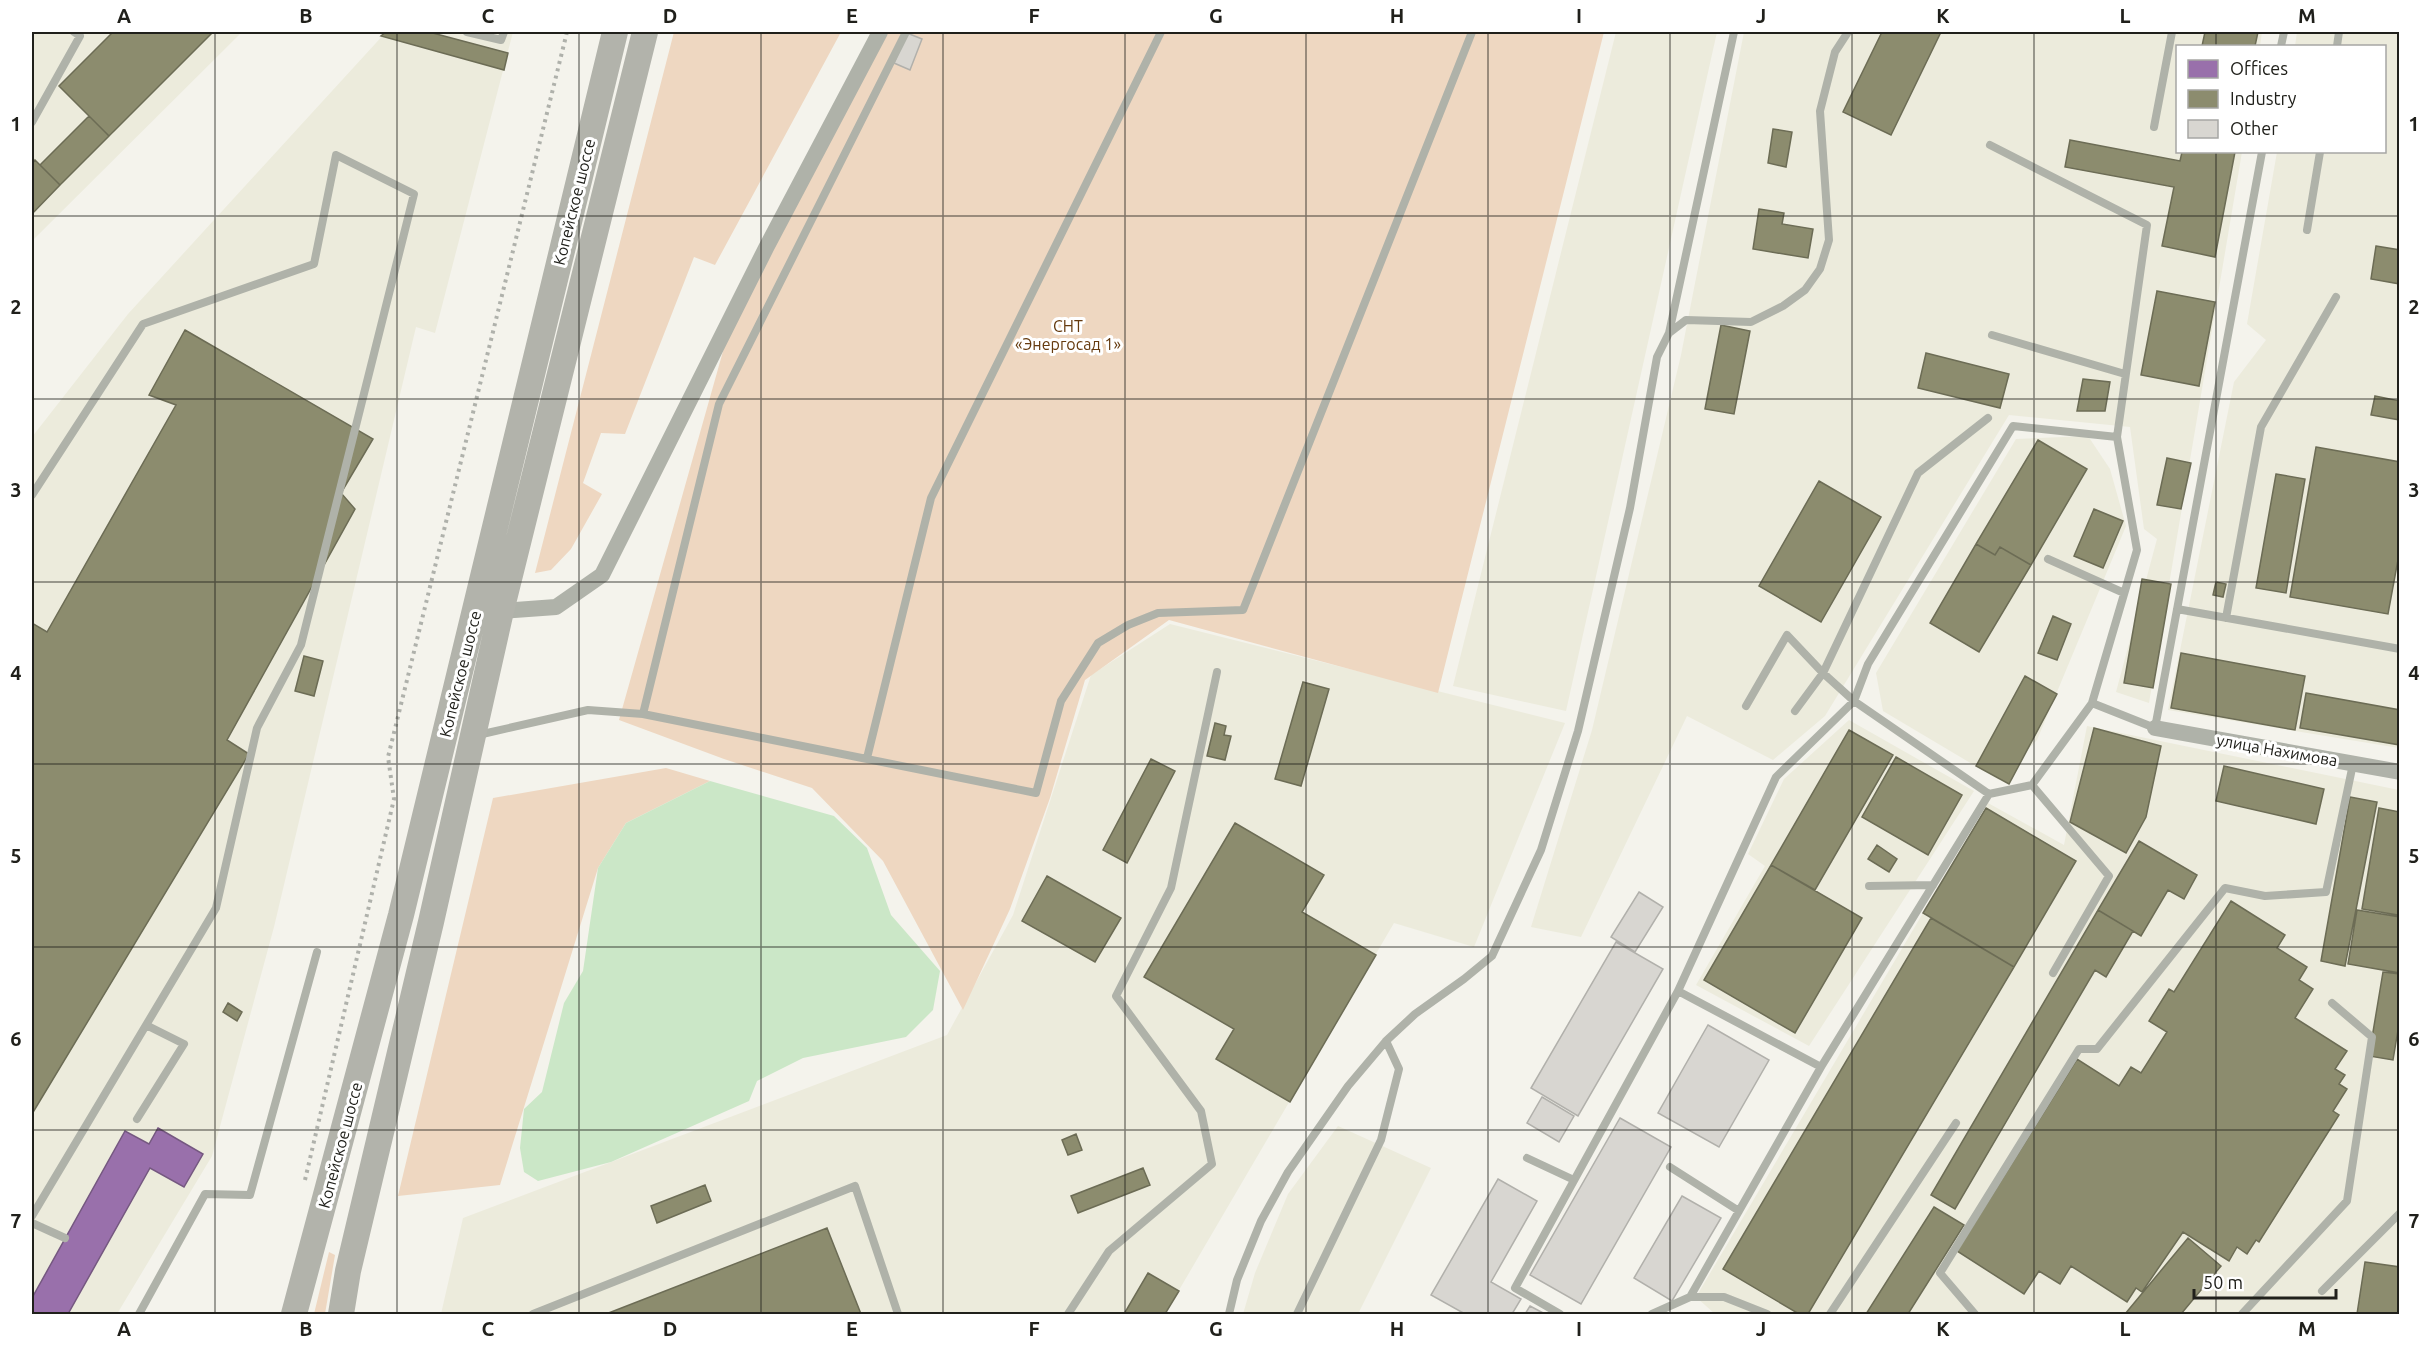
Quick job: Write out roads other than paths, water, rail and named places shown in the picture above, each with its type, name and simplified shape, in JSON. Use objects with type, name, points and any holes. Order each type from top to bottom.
[{"type":"main road","name":"Копейское шоссе","points":[[294,1314],[401,915],[615,32]]},
{"type":"main road","name":"Копейское шоссе","points":[[341,1314],[348,1270],[431,922],[501,611],[645,32]]},
{"type":"street","name":"Копейское шоссе","points":[[501,611],[556,606],[602,575],[766,248],[880,32]]},
{"type":"street","name":"улица Нахимова","points":[[2154,728],[2400,772]]},
{"type":"lane","points":[[467,32],[501,40],[504,32]]},
{"type":"lane","points":[[643,714],[719,404],[906,32]]},
{"type":"lane","points":[[867,758],[931,498],[1161,32]]},
{"type":"lane","points":[[472,737],[588,710],[643,714],[1036,793],[1061,701],[1098,643],[1128,625],[1158,613],[1243,610],[1472,32]]},
{"type":"lane","points":[[1228,1314],[1237,1280],[1261,1221],[1288,1172],[1348,1086],[1386,1041],[1415,1014],[1492,956],[1541,850],[1578,731],[1630,508],[1657,357],[1669,333],[1734,32]]},
{"type":"lane","points":[[1669,333],[1686,320],[1751,321],[1783,306],[1804,290],[1820,269],[1829,240],[1820,111],[1835,52],[1848,32]]},
{"type":"lane","points":[[2154,127],[2172,32]]},
{"type":"lane","points":[[32,122],[80,33]]},
{"type":"lane","points":[[1746,706],[1787,635],[1823,673],[1854,701],[1989,794],[2032,785],[2092,703],[2137,550],[2117,437],[2146,225],[1990,145]]},
{"type":"lane","points":[[2092,703],[2154,728],[2262,153]]},
{"type":"lane","points":[[2307,230],[2320,153]]},
{"type":"lane","points":[[32,495],[143,324],[314,264],[336,154],[414,194],[301,645],[257,728],[216,909],[32,1216]]},
{"type":"lane","points":[[2226,618],[2261,427],[2336,297]]},
{"type":"lane","points":[[1992,335],[2126,374]]},
{"type":"lane","points":[[1795,711],[1823,673],[1918,473],[1988,418]]},
{"type":"lane","points":[[1560,1314],[1515,1288],[1678,991],[1776,777],[1854,701],[1868,664],[2013,426],[2117,437]]},
{"type":"lane","points":[[2048,559],[2124,593]]},
{"type":"lane","points":[[2176,609],[2400,650]]},
{"type":"lane","points":[[1068,1314],[1109,1251],[1212,1164],[1201,1111],[1116,996],[1171,888],[1217,672]]},
{"type":"lane","points":[[1975,1314],[1940,1273],[2079,1049],[2097,1050],[2225,888],[2265,896],[2326,892],[2354,764]]},
{"type":"lane","points":[[2032,785],[2109,876],[2054,973]]},
{"type":"lane","points":[[1690,1297],[1821,1067],[1989,794]]},
{"type":"lane","points":[[1869,886],[1933,885]]},
{"type":"lane","points":[[140,1314],[205,1194],[249,1195],[317,952]]},
{"type":"lane","points":[[1678,991],[1821,1067]]},
{"type":"lane","points":[[2242,1314],[2346,1201],[2372,1037],[2332,1003]]},
{"type":"lane","points":[[137,1119],[184,1044],[146,1025]]},
{"type":"lane","points":[[1297,1314],[1381,1140],[1400,1069],[1386,1041]]},
{"type":"lane","points":[[1830,1314],[1956,1123]]},
{"type":"lane","points":[[1527,1158],[1574,1180]]},
{"type":"lane","points":[[1670,1167],[1739,1211]]},
{"type":"lane","points":[[533,1314],[855,1186],[898,1314]]},
{"type":"lane","points":[[2322,1291],[2400,1213]]},
{"type":"lane","points":[[32,1223],[65,1238]]},
{"type":"lane","points":[[1652,1314],[1690,1297],[1724,1297],[1767,1314]]},
{"type":"park label","name":"СНТ «Энергосад 1»","points":[[1068,335]]}]
